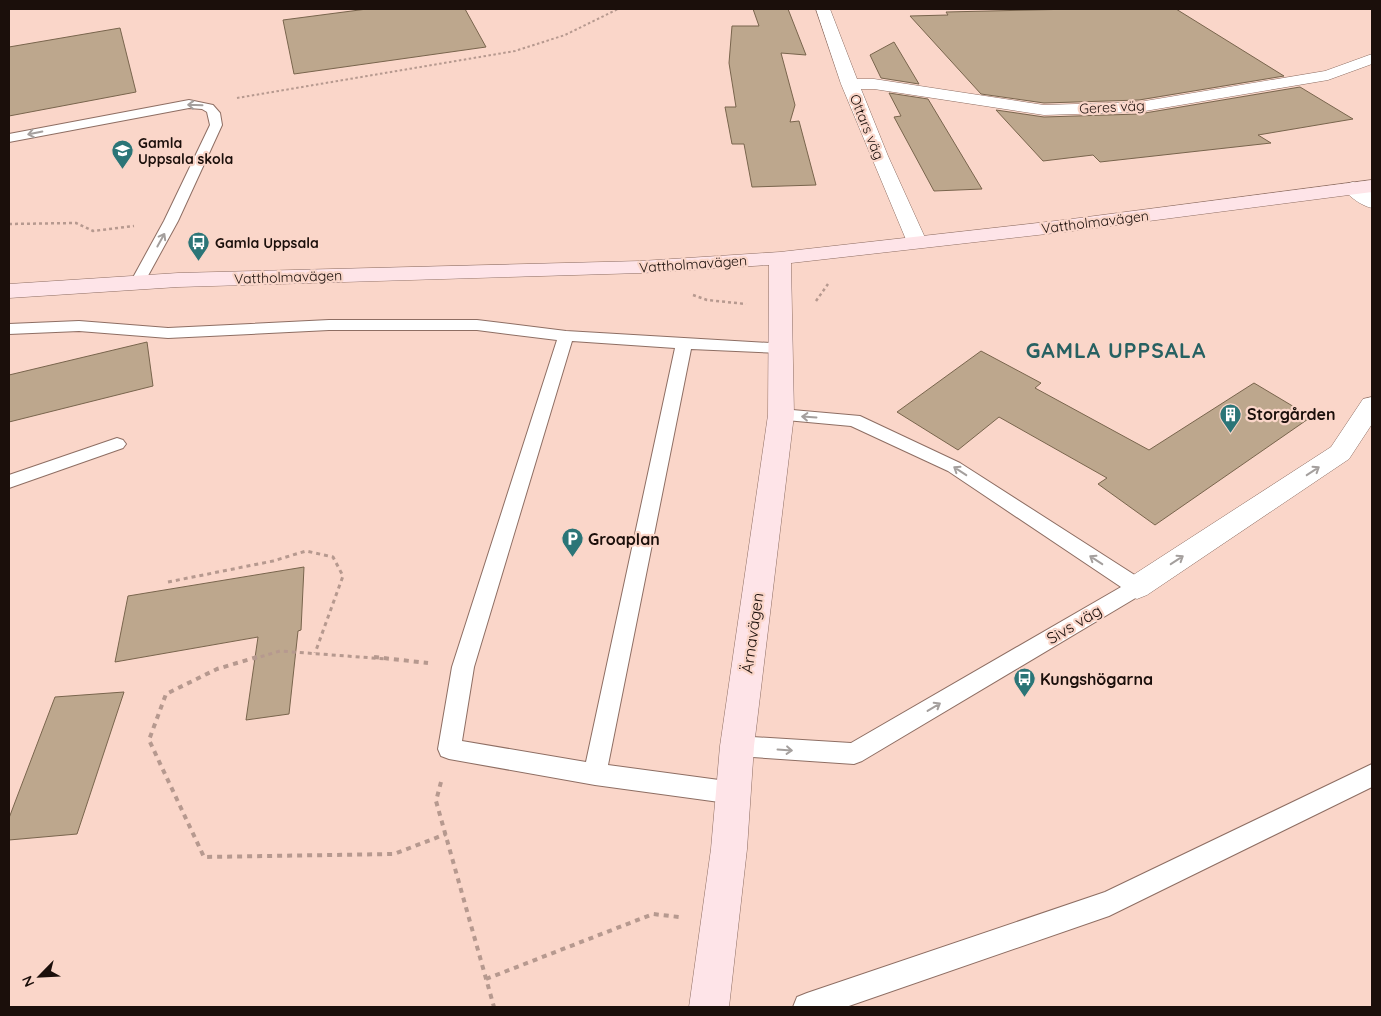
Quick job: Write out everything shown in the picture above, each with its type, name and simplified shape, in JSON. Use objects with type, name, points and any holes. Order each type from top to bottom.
[{"type":"main road","name":"Vattholmavägen","points":[[9,291],[137,282],[641,267],[780,258],[1073,225],[1363,187]]},
{"type":"main road","name":"Ärnavägen","points":[[709,1007],[734,793],[736,746],[781,415],[780,258]]},
{"type":"street","name":"Ottars väg","points":[[822,9],[849,84],[898,202],[917,242]]},
{"type":"street","name":"Geres väg","points":[[849,84],[874,84],[1044,110],[1140,107],[1328,75],[1372,60]]},
{"type":"street","points":[[1363,187],[1372,202]]},
{"type":"street","name":"Sivs väg","points":[[1137,587],[1340,453],[1372,405]]},
{"type":"lane","points":[[9,138],[189,104],[204,105],[214,111],[216,125],[171,221],[137,282]]},
{"type":"lane","points":[[9,329],[79,326],[168,333],[329,325],[477,325],[566,336],[781,348]]},
{"type":"lane","points":[[566,336],[464,667],[449,749],[595,774],[734,793]]},
{"type":"lane","points":[[595,774],[684,344]]},
{"type":"lane","points":[[781,415],[854,420],[954,467],[1137,587]]},
{"type":"lane","points":[[9,482],[117,444]]},
{"type":"lane","name":"Sivs väg","points":[[736,746],[854,754],[1137,587]]},
{"type":"lane","points":[[807,1007],[1109,903],[1372,775]]},
{"type":"path","points":[[244,98],[514,51],[565,35],[618,9]]},
{"type":"path","points":[[9,224],[76,223],[93,231],[171,221]]},
{"type":"path","points":[[168,582],[274,561],[306,551],[333,557],[343,576],[315,653]]},
{"type":"path","points":[[446,834],[394,854],[204,857],[149,740],[166,694],[217,669],[280,651],[359,656],[464,667]]},
{"type":"path","points":[[449,749],[436,801],[494,1007]]},
{"type":"path","points":[[486,979],[653,914],[720,922]]},
{"type":"building","points":[[367,9],[465,9],[486,47],[294,74],[283,20]]},
{"type":"building","points":[[753,9],[788,9],[806,55],[781,53],[795,105],[790,122],[799,121],[816,185],[752,187],[744,144],[732,144],[725,107],[736,107],[729,63],[732,26],[759,26]]},
{"type":"building","points":[[1176,9],[1284,76],[1139,100],[1044,103],[981,94],[910,16],[948,15],[946,12]]},
{"type":"building","points":[[120,28],[136,92],[9,116],[9,47]]},
{"type":"building","points":[[894,42],[919,84],[881,78],[870,55]]},
{"type":"building","points":[[1300,87],[1353,119],[1258,135],[1271,143],[1100,162],[1093,155],[1043,161],[996,110],[1044,117],[1139,114]]},
{"type":"building","points":[[889,93],[928,99],[982,189],[934,191],[894,117],[901,116]]},
{"type":"building","points":[[147,342],[153,386],[9,422],[9,375]]},
{"type":"building","name":"Storgården","points":[[981,351],[1041,383],[1035,388],[1149,450],[1254,383],[1311,417],[1155,525],[1098,484],[1107,478],[999,417],[958,450],[897,412]]},
{"type":"building","points":[[304,567],[301,630],[298,631],[289,714],[246,720],[258,637],[115,662],[128,596]]},
{"type":"building","points":[[124,692],[77,834],[9,840],[9,818],[55,697]]},
{"type":"place","name":"Gamla Uppsala skola","points":[[122,170]]},
{"type":"place","name":"Gamla Uppsala","points":[[199,262]]},
{"type":"place","name":"Storgården","points":[[1231,433]]},
{"type":"place","name":"Groaplan","points":[[572,558]]},
{"type":"place","name":"Kungshögarna","points":[[1024,698]]},
{"type":"district","name":"GAMLA UPPSALA","points":[[1116,350]]}]
